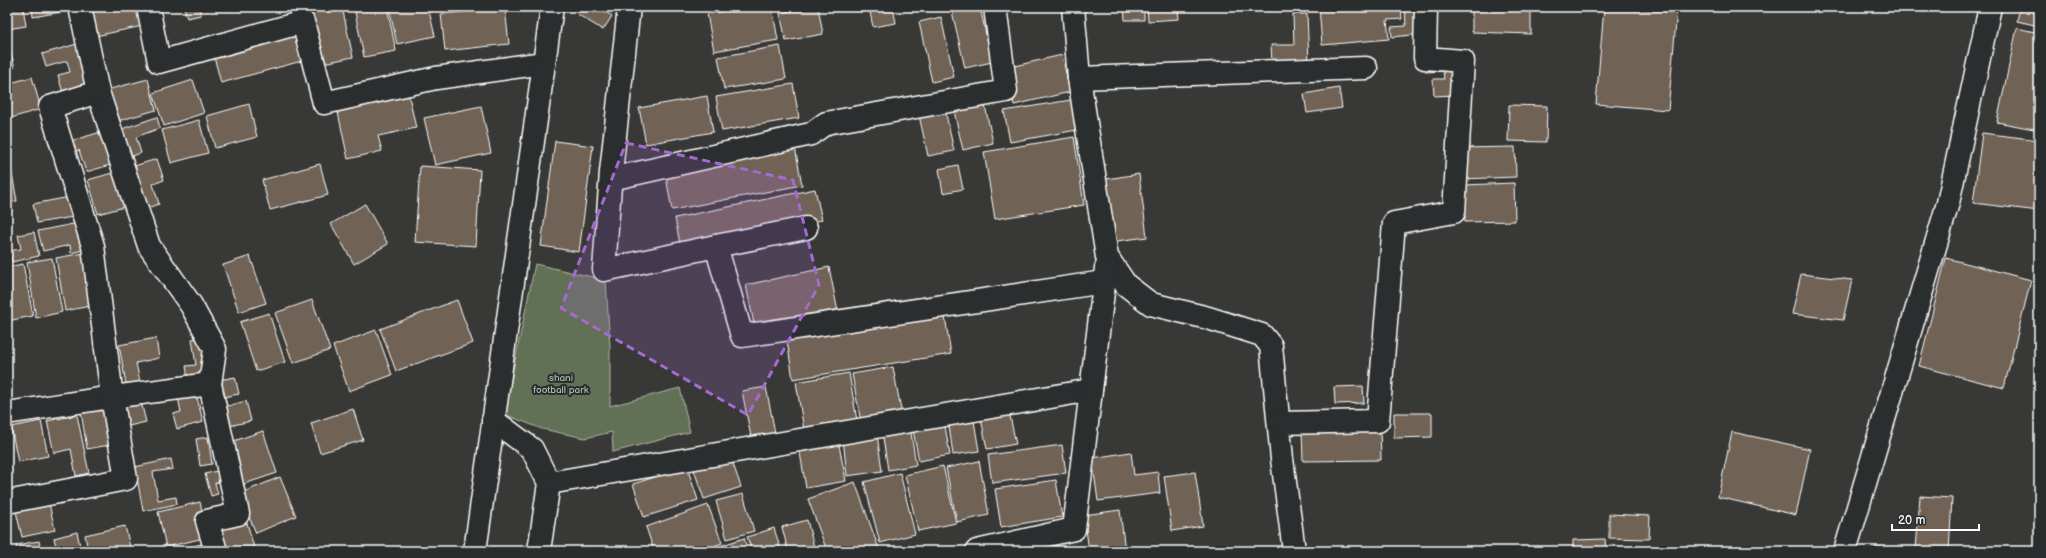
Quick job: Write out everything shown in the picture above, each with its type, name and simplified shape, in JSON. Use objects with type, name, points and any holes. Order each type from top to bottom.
[{"type":"street","points":[[80,7],[98,92],[149,246],[191,305],[215,349],[210,384],[238,514],[207,521],[216,551]]},
{"type":"street","points":[[148,7],[159,62],[303,22],[324,104],[436,78],[544,63]]},
{"type":"street","points":[[475,551],[552,7]]},
{"type":"street","points":[[629,7],[611,179],[604,270],[806,228]]},
{"type":"street","points":[[611,179],[811,134],[826,123],[1006,91],[995,7]]},
{"type":"street","points":[[977,551],[1074,529],[1107,257],[1079,78],[1073,7]]},
{"type":"street","points":[[1279,423],[1378,421],[1394,223],[1454,212],[1463,61],[1425,58],[1426,7]]},
{"type":"street","points":[[1845,551],[1948,203],[1990,7]]},
{"type":"street","points":[[1079,78],[1366,68]]},
{"type":"street","points":[[7,502],[126,479],[112,396],[93,246],[50,107],[98,92]]},
{"type":"street","points":[[716,246],[742,336],[1104,282]]},
{"type":"street","points":[[1107,257],[1126,285],[1151,304],[1208,318],[1262,335],[1271,346],[1294,551]]},
{"type":"street","points":[[7,413],[112,396],[210,384]]},
{"type":"street","points":[[549,483],[1091,390]]},
{"type":"street","points":[[493,420],[532,449],[549,483],[539,551]]},
{"type":"highlighted area","points":[[626,143],[793,180],[819,285],[748,415],[561,308]]},
{"type":"green space","name":"shani football park","points":[[535,264],[606,280],[610,347],[610,406],[680,388],[690,432],[613,452],[612,432],[585,438],[542,429],[504,414]]},
{"type":"building","points":[[7,7],[23,7],[26,26],[7,29]]},
{"type":"building","points":[[32,7],[60,7],[61,12],[33,17]]},
{"type":"building","points":[[85,7],[143,7],[147,25],[91,37]]},
{"type":"building","points":[[156,7],[176,7],[157,11]]},
{"type":"building","points":[[184,7],[199,7],[201,15],[187,18]]},
{"type":"building","points":[[307,7],[342,7],[353,57],[319,64]]},
{"type":"building","points":[[354,7],[387,7],[396,51],[364,57]]},
{"type":"building","points":[[389,7],[428,7],[435,36],[397,44]]},
{"type":"building","points":[[581,7],[598,7],[612,16],[603,30],[577,14]]},
{"type":"building","points":[[749,7],[772,7],[778,40],[714,51],[707,14]]},
{"type":"building","points":[[818,7],[823,34],[786,41],[780,13]]},
{"type":"building","points":[[869,7],[893,7],[896,23],[873,27]]},
{"type":"building","points":[[951,7],[980,7],[992,62],[965,68]]},
{"type":"building","points":[[1124,7],[1144,7],[1144,20],[1125,20]]},
{"type":"building","points":[[1147,7],[1178,7],[1179,19],[1148,21]]},
{"type":"building","points":[[1319,7],[1401,7],[1402,19],[1387,20],[1389,39],[1322,45]]},
{"type":"building","points":[[1420,7],[1423,34],[1392,37],[1391,27],[1406,26],[1405,8]]},
{"type":"building","points":[[1472,7],[1531,7],[1531,34],[1472,32]]},
{"type":"building","points":[[1604,7],[1677,11],[1668,110],[1596,104]]},
{"type":"building","points":[[2020,7],[2039,7],[2039,26],[2017,21]]},
{"type":"building","points":[[505,8],[509,44],[445,51],[441,14]]},
{"type":"building","points":[[1293,14],[1307,14],[1309,63],[1272,64],[1271,45],[1294,45]]},
{"type":"building","points":[[941,17],[954,77],[932,82],[919,22]]},
{"type":"building","points":[[2017,28],[2039,33],[2039,130],[1997,122]]},
{"type":"building","points":[[301,29],[309,59],[221,83],[213,53]]},
{"type":"building","points":[[77,44],[90,90],[64,97],[58,75],[70,72],[67,61],[46,67],[42,54]]},
{"type":"building","points":[[780,46],[786,79],[724,89],[718,57]]},
{"type":"building","points":[[7,48],[9,48],[15,67],[7,69]]},
{"type":"building","points":[[1062,55],[1070,92],[1014,105],[1006,68]]},
{"type":"building","points":[[1454,63],[1456,95],[1434,96],[1433,79],[1444,79],[1443,71],[1426,72],[1426,65]]},
{"type":"building","points":[[32,77],[41,109],[11,118],[8,106],[12,105],[7,84]]},
{"type":"building","points":[[148,79],[156,110],[111,123],[103,91]]},
{"type":"building","points":[[193,80],[204,113],[164,126],[153,93]]},
{"type":"building","points":[[793,84],[799,118],[722,131],[716,97]]},
{"type":"building","points":[[1339,88],[1342,108],[1307,113],[1304,94]]},
{"type":"building","points":[[408,92],[416,128],[378,136],[382,151],[348,159],[337,108]]},
{"type":"building","points":[[707,96],[713,132],[646,144],[639,108]]},
{"type":"building","points":[[1071,100],[1077,130],[1010,142],[1004,111]]},
{"type":"building","points":[[984,101],[993,143],[963,150],[953,107]]},
{"type":"building","points":[[249,104],[257,137],[215,148],[207,116]]},
{"type":"building","points":[[944,105],[954,151],[928,156],[918,111]]},
{"type":"building","points":[[1509,105],[1547,106],[1546,142],[1508,141]]},
{"type":"building","points":[[481,106],[491,153],[435,165],[424,118]]},
{"type":"building","points":[[157,117],[160,128],[136,137],[141,153],[126,158],[116,131]]},
{"type":"building","points":[[199,120],[208,153],[171,163],[162,130]]},
{"type":"building","points":[[108,130],[117,163],[86,172],[79,150],[70,153],[67,142]]},
{"type":"building","points":[[1982,133],[2039,140],[2039,211],[1973,203]]},
{"type":"building","points":[[1074,137],[1084,205],[995,219],[984,152]]},
{"type":"building","points":[[555,141],[593,146],[579,252],[541,246]]},
{"type":"building","points":[[7,147],[17,201],[7,203]]},
{"type":"building","points":[[795,147],[802,185],[672,210],[665,172]]},
{"type":"building","points":[[1515,147],[1516,177],[1461,179],[1460,148]]},
{"type":"building","points":[[157,159],[164,180],[153,184],[159,204],[144,209],[131,167]]},
{"type":"building","points":[[320,164],[328,195],[270,210],[262,180]]},
{"type":"building","points":[[958,165],[963,189],[943,193],[939,169]]},
{"type":"building","points":[[420,166],[480,170],[476,246],[415,242]]},
{"type":"building","points":[[119,171],[118,186],[124,207],[98,214],[88,180]]},
{"type":"building","points":[[1139,174],[1147,237],[1109,242],[1100,180]]},
{"type":"building","points":[[1514,183],[1515,221],[1465,222],[1464,185]]},
{"type":"building","points":[[815,189],[822,220],[681,249],[675,218]]},
{"type":"building","points":[[75,196],[79,216],[37,223],[33,204]]},
{"type":"building","points":[[365,204],[388,244],[354,264],[331,224]]},
{"type":"building","points":[[78,223],[83,250],[71,253],[70,245],[43,251],[38,231]]},
{"type":"building","points":[[34,232],[39,256],[12,262],[9,251],[21,249],[18,235]]},
{"type":"building","points":[[84,253],[95,305],[65,311],[56,258]]},
{"type":"building","points":[[250,256],[266,303],[239,312],[223,265]]},
{"type":"building","points":[[52,258],[62,312],[36,318],[27,262]]},
{"type":"building","points":[[1946,258],[2031,280],[2004,388],[1919,366]]},
{"type":"building","points":[[23,264],[33,316],[7,321],[7,267]]},
{"type":"building","points":[[829,267],[838,312],[755,329],[746,285]]},
{"type":"building","points":[[1801,274],[1852,280],[1843,320],[1792,314]]},
{"type":"building","points":[[312,300],[330,350],[293,363],[275,313]]},
{"type":"building","points":[[457,300],[473,343],[396,371],[380,329]]},
{"type":"building","points":[[944,310],[951,354],[793,379],[786,334]]},
{"type":"building","points":[[269,313],[285,362],[256,371],[240,322]]},
{"type":"building","points":[[376,330],[392,375],[349,391],[333,346]]},
{"type":"building","points":[[206,337],[206,382],[189,385],[186,366],[196,365],[192,339]]},
{"type":"building","points":[[156,338],[159,358],[136,363],[141,387],[127,390],[119,345]]},
{"type":"building","points":[[893,367],[902,415],[861,422],[852,374]]},
{"type":"building","points":[[849,373],[858,427],[805,436],[796,382]]},
{"type":"building","points":[[235,377],[239,394],[223,397],[219,380]]},
{"type":"building","points":[[1363,386],[1364,403],[1335,404],[1334,387]]},
{"type":"building","points":[[766,387],[776,438],[752,442],[742,391]]},
{"type":"building","points":[[196,393],[203,422],[177,429],[173,414],[181,412],[178,397]]},
{"type":"building","points":[[246,401],[251,421],[229,426],[224,407]]},
{"type":"building","points":[[141,402],[146,422],[120,428],[116,407]]},
{"type":"building","points":[[109,407],[115,444],[87,449],[81,412]]},
{"type":"building","points":[[1008,407],[1016,444],[987,449],[980,413]]},
{"type":"building","points":[[353,409],[363,440],[320,453],[311,423]]},
{"type":"building","points":[[1394,413],[1432,413],[1432,437],[1394,438]]},
{"type":"building","points":[[77,415],[89,473],[76,476],[71,449],[54,453],[47,421]]},
{"type":"building","points":[[973,415],[979,451],[953,455],[948,418]]},
{"type":"building","points":[[944,420],[950,455],[919,461],[912,425]]},
{"type":"building","points":[[41,421],[48,456],[18,462],[11,427]]},
{"type":"building","points":[[910,426],[916,465],[888,470],[882,431]]},
{"type":"building","points":[[1380,428],[1381,460],[1303,461],[1302,430]]},
{"type":"building","points":[[263,431],[277,473],[238,486],[225,444]]},
{"type":"building","points":[[1732,432],[1810,449],[1796,515],[1718,497]]},
{"type":"building","points":[[877,434],[882,471],[847,476],[843,439]]},
{"type":"building","points":[[208,437],[212,464],[200,466],[196,439]]},
{"type":"building","points":[[838,440],[846,481],[806,488],[799,447]]},
{"type":"building","points":[[1062,445],[1066,473],[992,483],[988,455]]},
{"type":"building","points":[[1131,452],[1134,475],[1158,472],[1160,493],[1098,501],[1092,458]]},
{"type":"building","points":[[731,458],[741,487],[704,499],[694,470]]},
{"type":"building","points":[[171,459],[173,469],[153,472],[158,500],[176,497],[177,504],[143,511],[135,467]]},
{"type":"building","points":[[979,461],[989,515],[957,522],[946,468]]},
{"type":"building","points":[[943,466],[956,523],[918,531],[905,475]]},
{"type":"building","points":[[687,467],[698,500],[644,517],[633,484]]},
{"type":"building","points":[[225,469],[228,479],[215,483],[218,494],[211,496],[205,474]]},
{"type":"building","points":[[1195,472],[1203,526],[1172,531],[1164,476]]},
{"type":"building","points":[[900,473],[915,534],[880,543],[864,482]]},
{"type":"building","points":[[280,477],[296,516],[256,533],[239,494]]},
{"type":"building","points":[[1056,480],[1062,517],[1001,527],[995,489]]},
{"type":"building","points":[[855,482],[879,549],[873,551],[827,551],[808,499]]},
{"type":"building","points":[[743,494],[754,531],[727,539],[716,501]]},
{"type":"building","points":[[1920,496],[1952,498],[1949,551],[1875,551],[1875,547],[1916,550]]},
{"type":"building","points":[[48,499],[55,530],[22,537],[15,507]]},
{"type":"building","points":[[200,502],[208,537],[166,547],[158,512]]},
{"type":"building","points":[[708,505],[722,543],[700,551],[654,551],[646,527]]},
{"type":"building","points":[[1120,510],[1125,551],[1089,551],[1084,515]]},
{"type":"building","points":[[1609,514],[1650,516],[1649,539],[1609,538]]},
{"type":"building","points":[[7,520],[12,547],[7,548]]},
{"type":"building","points":[[807,520],[815,551],[788,551],[782,527]]},
{"type":"building","points":[[247,523],[255,551],[227,551],[221,530]]},
{"type":"building","points":[[125,526],[131,551],[88,551],[85,535]]},
{"type":"building","points":[[774,528],[781,551],[752,551],[747,537]]},
{"type":"building","points":[[77,532],[81,551],[57,551],[54,538]]},
{"type":"building","points":[[744,538],[748,551],[722,551],[720,546]]},
{"type":"building","points":[[1055,539],[1057,551],[1006,551]]},
{"type":"building","points":[[1605,539],[1606,551],[1573,551],[1573,540]]},
{"type":"building","points":[[39,541],[41,551],[17,551],[16,545]]},
{"type":"building","points":[[210,542],[212,551],[173,551]]}]
